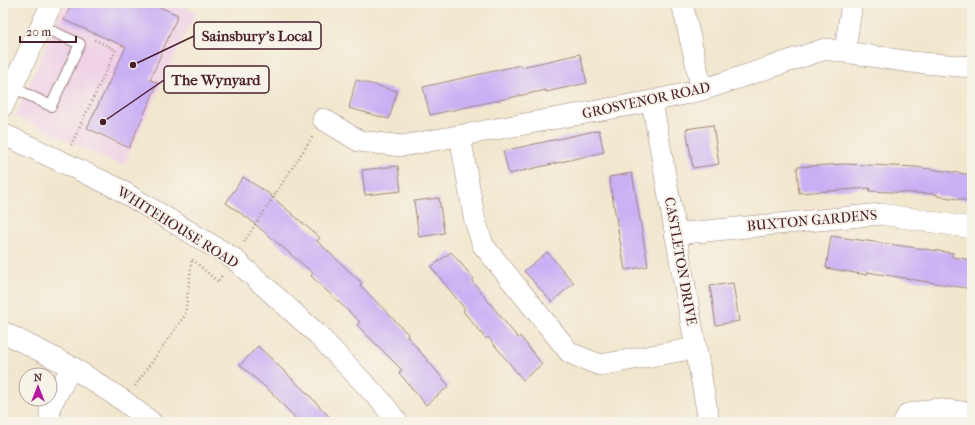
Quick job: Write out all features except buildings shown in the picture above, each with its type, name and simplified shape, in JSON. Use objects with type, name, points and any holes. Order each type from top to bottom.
[{"type":"street","points":[[3,106],[52,3]]},
{"type":"street","points":[[682,3],[702,90]]},
{"type":"street","points":[[845,50],[852,3]]},
{"type":"street","name":"GROSVENOR ROAD","points":[[323,120],[358,141],[402,146],[652,101],[702,90],[825,48],[845,50],[911,62],[972,67]]},
{"type":"street","name":"CASTLETON DRIVE","points":[[652,101],[709,422]]},
{"type":"street","name":"WHITEHOUSE ROAD","points":[[3,134],[115,187],[233,258],[316,333],[382,402],[397,422]]},
{"type":"street","points":[[460,135],[474,217],[483,245],[570,353],[600,365],[696,348]]},
{"type":"street","name":"BUXTON GARDENS","points":[[675,234],[881,214],[972,228]]},
{"type":"street","points":[[3,332],[72,367],[124,401],[151,422]]},
{"type":"street","points":[[50,422],[50,406],[72,367]]},
{"type":"street","points":[[904,422],[908,414],[934,409],[972,413]]},
{"type":"lane","points":[[12,88],[51,106],[80,44],[41,26]]},
{"type":"path","points":[[63,162],[116,50],[88,37]]},
{"type":"path","points":[[124,401],[185,315],[192,259],[218,282],[323,120]]},
{"type":"shaded area","points":[[65,3],[176,3],[196,12],[123,166],[15,116]]},
{"type":"place","name":"Sainsbury's Local","points":[[133,65]]},
{"type":"place","name":"The Wynyard","points":[[103,122]]}]
